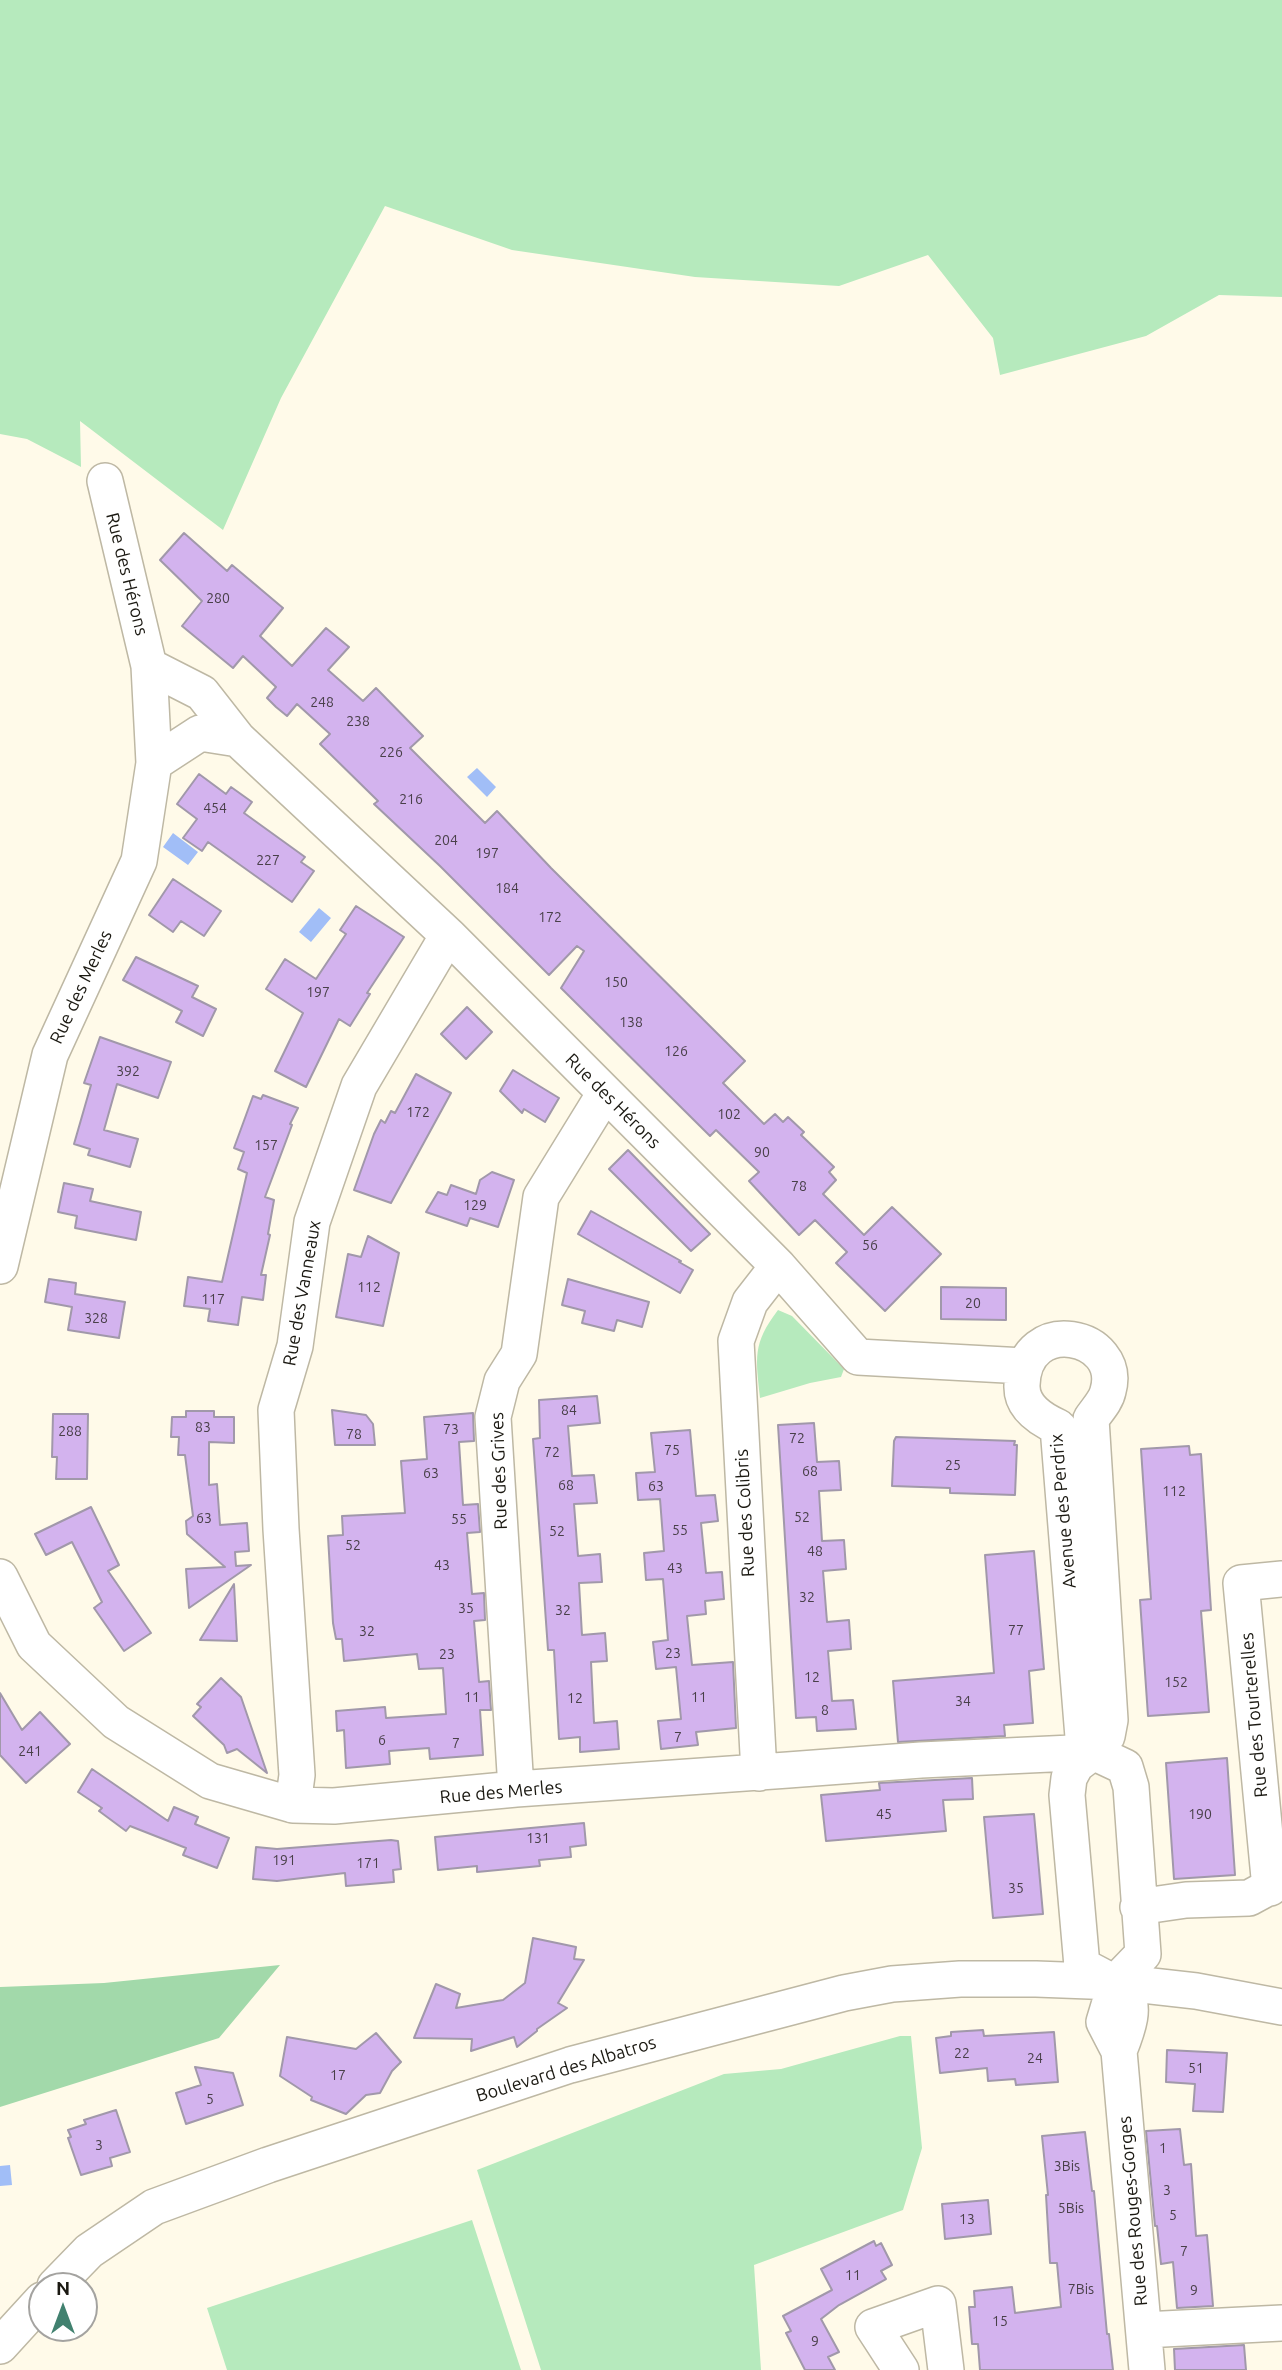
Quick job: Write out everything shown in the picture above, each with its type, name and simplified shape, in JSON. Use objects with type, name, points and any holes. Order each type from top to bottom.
[{"type":"street","name":"Rue des Hérons","points":[[105,481],[149,666],[154,763]]},
{"type":"street","name":"Rue des Hérons","points":[[149,666],[201,693],[238,739],[450,937],[778,1266],[858,1357],[1024,1366]]},
{"type":"street","points":[[154,763],[200,733],[238,739]]},
{"type":"street","name":"Rue des Merles","points":[[0,1266],[50,1055],[139,861],[154,763]]},
{"type":"street","name":"Rue des Vanneaux","points":[[293,1805],[297,1775],[276,1410],[295,1346],[312,1222],[359,1086],[441,947],[450,937]]},
{"type":"street","name":"Rue des Grives","points":[[516,1789],[493,1417],[502,1381],[519,1353],[541,1197],[605,1093]]},
{"type":"street","name":"Rue des Colibris","points":[[759,1773],[736,1341],[750,1302],[778,1266]]},
{"type":"street","name":"Avenue des Perdrix","points":[[1093,1752],[1083,1737],[1081,1723],[1058,1426],[1043,1420],[1027,1407],[1021,1389],[1024,1366],[1035,1349],[1050,1340],[1066,1338],[1082,1341],[1102,1357],[1110,1382],[1108,1394],[1091,1419],[1110,1720],[1107,1736],[1093,1752],[1076,1765],[1069,1778],[1067,1795],[1082,1966],[1116,1982]]},
{"type":"street","name":"Rue des Merles","points":[[0,1577],[34,1644],[116,1722],[210,1781],[293,1805],[334,1806],[516,1789],[920,1760],[1093,1752]]},
{"type":"street","name":"Rue des Tourterelles","points":[[1276,1884],[1241,1583],[1282,1580]]},
{"type":"street","points":[[1093,1752],[1125,1767],[1130,1787],[1143,1954],[1116,1982]]},
{"type":"street","points":[[1138,1907],[1186,1900],[1250,1898],[1276,1884]]},
{"type":"street","name":"Boulevard des Albatros","points":[[69,2272],[89,2251],[154,2207],[268,2165],[570,2065],[844,1993],[892,1984],[972,1979],[1116,1982]]},
{"type":"street","points":[[1116,1982],[1196,1991],[1282,2007]]},
{"type":"street","name":"Rue des Rouges-Gorges","points":[[1116,1982],[1129,1997],[1131,2022],[1119,2051],[1147,2370]]},
{"type":"street","points":[[901,2370],[873,2327],[938,2304],[946,2370]]},
{"type":"street","points":[[1,2342],[28,2314]]},
{"type":"street","points":[[1144,2330],[1282,2323]]},
{"type":"green space","points":[[0,0],[1282,0],[1282,297],[1219,295],[1146,336],[1000,375],[993,338],[928,255],[839,286],[695,277],[512,250],[385,206],[281,398],[223,530],[80,421],[81,467],[27,439],[0,434]]},
{"type":"green space","points":[[778,1310],[792,1316],[844,1369],[841,1377],[760,1398],[757,1362],[760,1342]]},
{"type":"green space","points":[[280,1965],[219,2038],[0,2107],[0,1987],[104,1983]]},
{"type":"green space","points":[[900,2036],[911,2036],[922,2148],[903,2210],[754,2265],[761,2370],[541,2370],[477,2170],[724,2074],[781,2069]]},
{"type":"green space","points":[[472,2220],[521,2370],[227,2370],[207,2308]]},
{"type":"water","points":[[477,768],[496,787],[487,797],[467,777]]},
{"type":"water","points":[[173,833],[198,852],[188,865],[163,847]]},
{"type":"water","points":[[319,908],[331,918],[311,942],[299,932]]},
{"type":"water","points":[[10,2165],[12,2185],[0,2186],[0,2166]]},
{"type":"building","points":[[184,533],[227,571],[232,565],[283,608],[260,636],[292,666],[326,628],[349,647],[328,670],[363,701],[376,688],[423,736],[410,748],[485,823],[497,811],[745,1061],[723,1083],[764,1124],[775,1114],[783,1122],[788,1117],[804,1132],[801,1135],[834,1167],[829,1172],[836,1180],[823,1194],[864,1235],[892,1207],[941,1254],[885,1311],[836,1263],[847,1252],[815,1220],[799,1235],[749,1181],[759,1172],[716,1130],[710,1136],[561,988],[584,951],[577,946],[549,975],[374,804],[378,801],[320,744],[330,734],[297,704],[287,716],[276,707],[267,698],[276,687],[243,656],[233,668],[182,626],[202,601],[160,560]]},
{"type":"building","points":[[199,774],[226,794],[231,787],[252,802],[244,813],[305,857],[301,862],[314,871],[292,902],[208,842],[202,851],[183,838],[197,819],[177,804]]},
{"type":"building","points":[[173,879],[221,911],[204,936],[181,921],[173,932],[149,915]]},
{"type":"building","points":[[356,906],[404,937],[367,993],[370,994],[350,1026],[339,1019],[306,1087],[275,1071],[303,1013],[266,989],[285,959],[316,979],[346,934],[340,930]]},
{"type":"building","points":[[136,957],[198,986],[192,997],[216,1009],[203,1036],[176,1022],[182,1011],[123,980]]},
{"type":"building","points":[[467,1007],[492,1032],[466,1059],[441,1034]]},
{"type":"building","points":[[100,1037],[171,1062],[158,1098],[117,1084],[104,1130],[138,1139],[130,1167],[88,1155],[90,1149],[74,1144],[91,1085],[84,1083]]},
{"type":"building","points":[[513,1070],[559,1098],[545,1122],[524,1109],[522,1113],[500,1091]]},
{"type":"building","points":[[416,1074],[451,1093],[391,1203],[354,1190],[381,1120],[385,1123],[391,1111],[395,1113]]},
{"type":"building","points":[[263,1095],[298,1108],[265,1197],[274,1200],[261,1275],[266,1275],[263,1300],[242,1297],[238,1325],[208,1321],[210,1309],[184,1306],[188,1277],[222,1282],[247,1173],[238,1169],[244,1152],[234,1148],[253,1096],[261,1099]]},
{"type":"building","points":[[628,1150],[710,1234],[691,1251],[609,1169]]},
{"type":"building","points":[[492,1172],[514,1180],[498,1227],[470,1218],[467,1226],[426,1212],[438,1192],[447,1195],[451,1185],[476,1194],[480,1180]]},
{"type":"building","points":[[64,1183],[93,1189],[90,1201],[141,1212],[136,1240],[75,1228],[77,1216],[58,1212]]},
{"type":"building","points":[[591,1211],[693,1270],[680,1293],[578,1234]]},
{"type":"building","points":[[368,1236],[399,1253],[383,1326],[336,1317],[348,1254],[361,1257]]},
{"type":"building","points":[[49,1279],[76,1283],[75,1294],[125,1302],[119,1338],[68,1330],[72,1307],[45,1302]]},
{"type":"building","points":[[568,1279],[649,1302],[642,1327],[617,1320],[614,1331],[582,1323],[585,1311],[562,1305]]},
{"type":"building","points":[[941,1287],[1006,1288],[1006,1320],[941,1319]]},
{"type":"building","points":[[597,1396],[600,1423],[568,1426],[572,1476],[594,1475],[597,1503],[574,1504],[578,1556],[600,1554],[602,1582],[579,1583],[582,1635],[605,1633],[607,1661],[591,1662],[594,1723],[617,1721],[619,1749],[580,1752],[580,1737],[559,1739],[554,1650],[548,1650],[533,1439],[540,1438],[539,1400]]},
{"type":"building","points":[[332,1410],[366,1415],[373,1424],[375,1445],[335,1445]]},
{"type":"building","points":[[186,1411],[214,1411],[214,1417],[234,1417],[234,1443],[209,1442],[209,1485],[217,1484],[220,1525],[247,1523],[249,1551],[235,1552],[236,1566],[251,1565],[189,1608],[186,1569],[225,1567],[187,1534],[186,1521],[193,1516],[185,1455],[178,1455],[179,1437],[171,1437],[172,1417],[186,1417]]},
{"type":"building","points":[[473,1413],[474,1441],[459,1442],[463,1505],[478,1504],[480,1532],[467,1533],[472,1594],[484,1593],[485,1620],[474,1621],[479,1682],[489,1681],[491,1710],[480,1710],[483,1755],[430,1759],[429,1748],[389,1751],[390,1764],[346,1768],[344,1730],[337,1731],[336,1711],[385,1707],[386,1718],[446,1714],[443,1668],[419,1669],[417,1654],[344,1661],[342,1639],[336,1639],[333,1623],[328,1536],[343,1535],[342,1516],[405,1513],[401,1461],[427,1459],[424,1417]]},
{"type":"building","points":[[53,1414],[88,1414],[87,1479],[56,1479],[57,1457],[52,1457]]},
{"type":"building","points":[[814,1423],[817,1462],[839,1461],[841,1490],[819,1491],[822,1541],[844,1540],[846,1569],[823,1571],[827,1622],[849,1620],[851,1649],[828,1651],[832,1701],[853,1700],[856,1729],[817,1731],[816,1717],[796,1718],[778,1425]]},
{"type":"building","points":[[690,1430],[696,1496],[715,1495],[718,1521],[701,1523],[706,1573],[722,1572],[724,1599],[705,1601],[706,1614],[687,1616],[692,1665],[733,1662],[736,1728],[696,1732],[698,1745],[661,1749],[658,1721],[681,1719],[676,1667],[656,1669],[653,1642],[668,1640],[663,1579],[646,1580],[644,1553],[664,1551],[660,1499],[638,1500],[636,1473],[655,1472],[651,1433]]},
{"type":"building","points":[[896,1437],[1015,1441],[1015,1495],[950,1493],[950,1488],[892,1486]]},
{"type":"building","points":[[1189,1446],[1190,1455],[1201,1454],[1211,1610],[1201,1611],[1209,1712],[1148,1716],[1140,1600],[1151,1599],[1141,1449]]},
{"type":"building","points":[[91,1507],[119,1565],[108,1571],[151,1633],[124,1651],[94,1608],[102,1602],[72,1542],[46,1555],[35,1534]]},
{"type":"building","points":[[1034,1551],[1044,1669],[1029,1671],[1033,1723],[1004,1725],[1005,1736],[898,1742],[893,1681],[994,1673],[985,1555]]},
{"type":"building","points":[[234,1584],[237,1641],[200,1640]]},
{"type":"building","points":[[221,1678],[241,1697],[267,1773],[237,1749],[227,1753],[224,1745],[193,1716],[201,1707],[197,1704]]},
{"type":"building","points":[[0,1693],[22,1730],[40,1712],[70,1744],[26,1783],[0,1755]]},
{"type":"building","points":[[1227,1758],[1235,1875],[1174,1879],[1166,1763]]},
{"type":"building","points":[[92,1769],[168,1821],[174,1807],[198,1817],[195,1824],[229,1838],[217,1868],[183,1855],[186,1848],[130,1826],[126,1831],[99,1811],[102,1808],[78,1792]]},
{"type":"building","points":[[972,1778],[973,1799],[943,1800],[946,1831],[826,1841],[821,1795],[880,1790],[879,1783]]},
{"type":"building","points":[[1034,1814],[1043,1914],[993,1918],[984,1817]]},
{"type":"building","points":[[584,1823],[586,1845],[570,1847],[571,1857],[539,1860],[540,1866],[477,1872],[477,1866],[438,1870],[435,1837]]},
{"type":"building","points":[[398,1841],[401,1869],[393,1870],[394,1882],[346,1886],[345,1873],[277,1881],[253,1879],[256,1847],[277,1849]]},
{"type":"building","points":[[533,1938],[576,1947],[574,1959],[584,1960],[558,2003],[567,2008],[517,2047],[514,2037],[471,2051],[472,2039],[414,2038],[436,1984],[460,1994],[456,2008],[503,2000],[525,1983]]},
{"type":"building","points":[[983,2030],[984,2036],[1054,2032],[1058,2082],[1016,2085],[1015,2079],[988,2081],[987,2068],[940,2073],[936,2038],[951,2036],[951,2032]]},
{"type":"building","points":[[376,2033],[401,2062],[392,2071],[380,2093],[366,2095],[346,2114],[311,2100],[312,2097],[280,2076],[287,2037],[356,2049]]},
{"type":"building","points":[[1167,2050],[1227,2053],[1223,2112],[1193,2111],[1195,2084],[1166,2082]]},
{"type":"building","points":[[195,2067],[233,2073],[243,2105],[186,2124],[176,2093],[201,2085]]},
{"type":"building","points":[[116,2110],[130,2152],[110,2158],[112,2166],[81,2175],[68,2138],[71,2137],[68,2130],[86,2124],[84,2120]]},
{"type":"building","points":[[1180,2129],[1184,2165],[1191,2164],[1196,2236],[1207,2235],[1213,2306],[1177,2308],[1173,2262],[1161,2264],[1146,2131]]},
{"type":"building","points":[[1085,2132],[1113,2370],[980,2370],[978,2344],[972,2344],[969,2307],[975,2307],[974,2291],[1012,2287],[1015,2313],[1061,2307],[1057,2263],[1050,2263],[1048,2195],[1042,2136]]},
{"type":"building","points":[[988,2200],[991,2234],[945,2239],[942,2204]]},
{"type":"building","points":[[874,2241],[876,2246],[881,2243],[892,2265],[881,2271],[886,2279],[839,2305],[821,2319],[839,2352],[828,2357],[835,2370],[805,2370],[786,2333],[791,2331],[783,2316],[832,2290],[821,2269]]},
{"type":"building","points":[[1244,2345],[1246,2370],[1175,2370],[1174,2349]]}]
